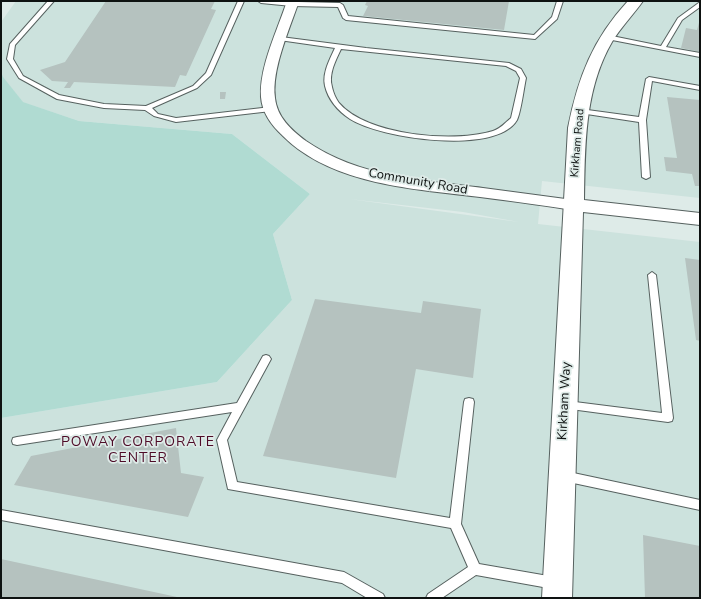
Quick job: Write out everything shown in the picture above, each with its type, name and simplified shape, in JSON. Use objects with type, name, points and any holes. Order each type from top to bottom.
[{"type":"main road","name":"Kirkham Road","points":[[573,205],[577,128],[587,79],[607,37],[620,18],[636,1]]},
{"type":"main road","name":"Community Road","points":[[573,205],[700,219]]},
{"type":"main road","name":"Kirkham Way","points":[[557,591],[566,405],[573,205]]},
{"type":"street","name":"Community Road","points":[[293,2],[268,84],[268,99],[271,109],[283,128],[303,147],[330,162],[372,176],[418,185],[573,205]]},
{"type":"lane","points":[[51,1],[12,45],[10,59],[21,77],[57,97],[104,106],[147,108],[195,87],[208,74],[241,1]]},
{"type":"lane","points":[[261,1],[341,3],[346,18],[535,37],[555,18],[560,1]]},
{"type":"lane","points":[[663,48],[680,19],[700,4]]},
{"type":"lane","points":[[607,37],[700,55]]},
{"type":"lane","points":[[281,39],[338,48],[367,49],[507,64],[519,70],[522,78],[514,119],[498,131],[473,137],[436,138],[397,133],[363,124],[342,112],[331,96],[328,84],[331,63],[338,48]]},
{"type":"lane","points":[[646,177],[642,120],[649,78],[700,88]]},
{"type":"lane","points":[[147,108],[156,115],[176,120],[271,109]]},
{"type":"lane","points":[[580,111],[642,120]]},
{"type":"lane","points":[[566,405],[668,418],[652,275]]},
{"type":"lane","points":[[266,359],[222,440],[232,486],[455,524]]},
{"type":"lane","points":[[469,402],[455,524],[475,569]]},
{"type":"lane","points":[[17,442],[239,407]]},
{"type":"lane","points":[[562,476],[700,505]]},
{"type":"lane","points":[[1,515],[344,578],[379,598]]},
{"type":"lane","points":[[432,598],[475,569],[557,591]]},
{"type":"shaded area","points":[[16,1],[700,1],[700,198],[542,181],[538,224],[700,242],[700,598],[1,598],[1,418],[217,382],[292,300],[273,234],[310,194],[232,134],[79,121],[22,102],[2,77],[1,22]],"holes":[[[349,199],[463,212],[519,222]]]},
{"type":"green space","points":[[1,72],[3,77],[23,102],[79,121],[232,134],[310,194],[273,234],[292,300],[217,382],[1,418]]},
{"type":"building","points":[[106,1],[215,1],[211,9],[216,10],[186,76],[180,75],[175,87],[74,82],[70,88],[64,88],[68,82],[52,81],[40,70],[65,62]]},
{"type":"building","points":[[367,1],[509,1],[504,30],[363,16],[368,6],[365,5]]},
{"type":"building","points":[[700,19],[700,52],[681,48],[686,28],[697,30]]},
{"type":"building","points":[[220,92],[226,92],[225,99],[220,99]]},
{"type":"building","points":[[667,97],[700,100],[700,186],[695,186],[692,174],[666,171],[664,157],[677,158]]},
{"type":"building","points":[[685,258],[700,260],[700,341],[696,340]]},
{"type":"building","points":[[315,299],[421,313],[423,301],[481,309],[473,378],[416,369],[396,478],[263,456]]},
{"type":"building","points":[[176,428],[181,473],[204,477],[188,517],[14,485],[31,456]]},
{"type":"building","points":[[643,535],[700,546],[700,598],[645,598]]},
{"type":"building","points":[[1,559],[177,597],[177,598],[1,598]]},
{"type":"district","name":"POWAY CORPORATE CENTER","points":[[138,452]]}]
